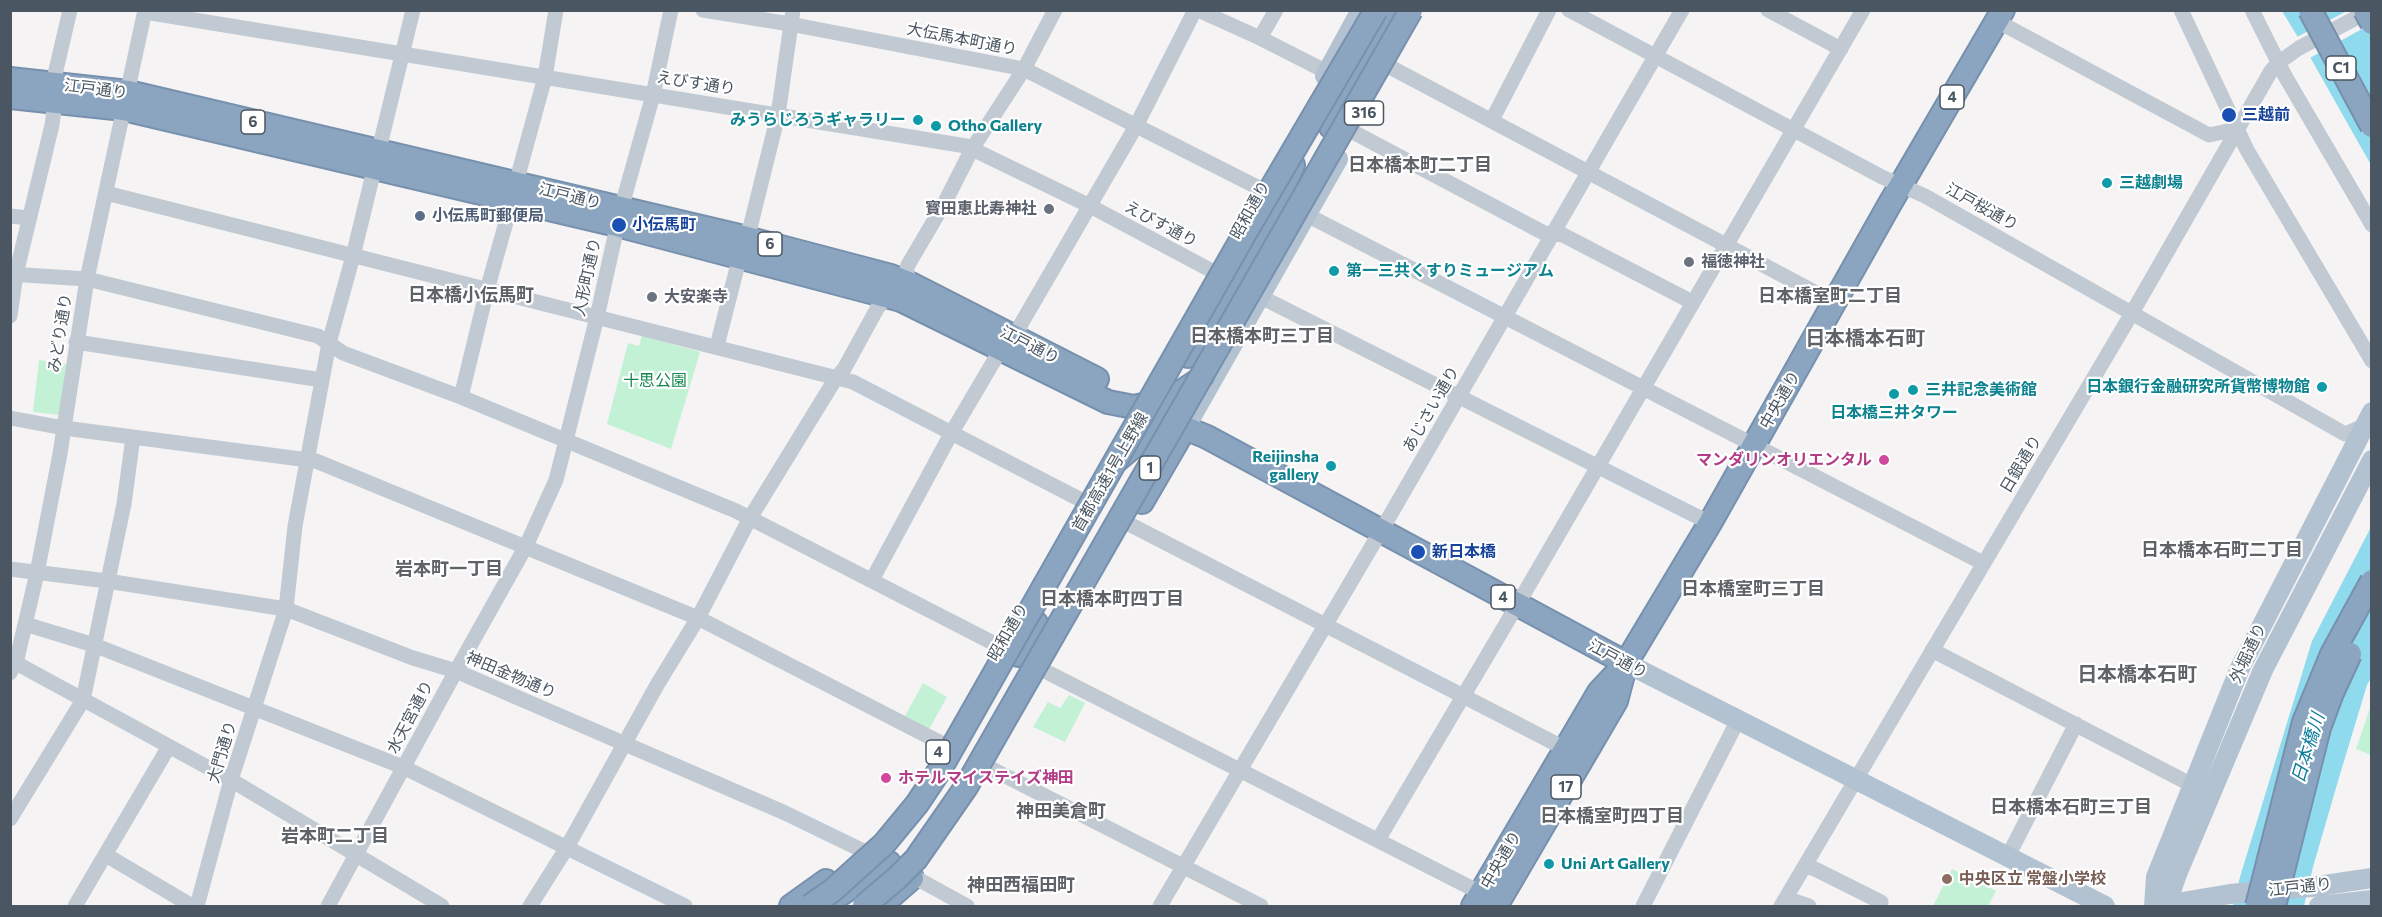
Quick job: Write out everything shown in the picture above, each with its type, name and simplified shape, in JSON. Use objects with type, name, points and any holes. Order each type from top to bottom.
[{"type":"highway","name":"首都高速1号上野線","points":[[810,906],[841,883],[884,844],[939,771],[1248,228],[1376,10]]},
{"type":"highway","points":[[1298,209],[1320,148],[1397,10]]},
{"type":"highway","name":"首都高速1号上野線","points":[[864,906],[916,859],[966,788],[1412,10]]},
{"type":"highway","name":"C1","points":[[2310,10],[2372,126]]},
{"type":"highway","points":[[2365,10],[2372,23]]},
{"type":"highway","name":"中央通り","points":[[1491,903],[1566,749],[1599,692],[1626,663],[1710,523],[1901,185],[2000,16]]},
{"type":"highway","name":"江戸通り","points":[[10,79],[54,93],[126,101],[739,246],[891,276],[906,292],[1008,343],[1115,388],[1134,407],[1207,437],[1626,663]]},
{"type":"highway","name":"江戸通り","points":[[10,98],[54,93]]},
{"type":"highway","points":[[1307,108],[1295,159],[1280,196],[1185,371],[1298,209],[1318,168],[1353,132]]},
{"type":"highway","points":[[1134,407],[1170,399],[1197,384],[1221,363]]},
{"type":"highway","name":"昭和通り","points":[[791,906],[864,851],[906,801],[943,744],[976,686],[1009,650],[1086,494],[1134,407]]},
{"type":"highway","points":[[1086,494],[1119,458],[1148,435],[1167,428],[1185,428]]},
{"type":"highway","points":[[880,906],[913,877],[933,852],[1012,723],[1185,428]]},
{"type":"highway","points":[[976,686],[1036,622],[1134,461],[1045,629],[1012,723]]},
{"type":"highway","points":[[2257,906],[2304,722],[2332,654],[2372,581]]},
{"type":"highway","points":[[2274,906],[2319,728],[2341,672],[2372,613]]},
{"type":"highway","points":[[836,906],[889,860],[928,813],[1009,650],[1036,622]]},
{"type":"highway","name":"中央通り","points":[[1491,903],[1616,701],[1626,663]]},
{"type":"highway","points":[[815,906],[830,901],[889,863]]},
{"type":"main road","name":"昭和通り","points":[[1134,407],[1214,272],[1361,10]]},
{"type":"main road","name":"316","points":[[1353,132],[1422,10]]},
{"type":"main road","points":[[1185,428],[1261,297],[1298,209]]},
{"type":"main road","name":"外堀通り","points":[[2161,906],[2156,877],[2240,668],[2369,420]]},
{"type":"main road","name":"外堀通り","points":[[2161,906],[2177,874],[2263,670],[2372,460]]},
{"type":"main road","name":"江戸通り","points":[[1626,663],[2105,906]]},
{"type":"main road","name":"江戸通り","points":[[2161,906],[2230,894],[2311,887],[2372,878]]},
{"type":"main road","name":"江戸通り","points":[[2319,906],[2372,900]]},
{"type":"street","points":[[10,316],[13,274],[29,218],[70,10]]},
{"type":"street","name":"大門通り","points":[[197,906],[231,780],[286,609],[296,526],[329,343],[353,256],[413,10]]},
{"type":"street","points":[[461,397],[487,290],[545,77],[556,10]]},
{"type":"street","name":"人形町通り","points":[[526,546],[556,480],[597,317],[619,217],[653,95],[671,10]]},
{"type":"street","name":"大伝馬本町通り","points":[[703,10],[791,17],[1024,69],[1261,189]]},
{"type":"street","points":[[872,580],[952,432],[1021,324],[1136,126],[1197,10],[1260,38],[1327,72]]},
{"type":"street","points":[[1260,38],[1276,10]]},
{"type":"street","points":[[1492,120],[1549,10]]},
{"type":"street","name":"江戸桜通り","points":[[1569,10],[1925,196],[2345,434],[2369,420]]},
{"type":"street","name":"あじさい通り","points":[[1160,906],[1210,824],[1682,10]]},
{"type":"street","points":[[1768,10],[1841,49]]},
{"type":"street","points":[[1378,840],[1863,10]]},
{"type":"street","points":[[2181,10],[2237,129],[2372,361]]},
{"type":"street","points":[[2252,10],[2278,63],[2372,225]]},
{"type":"street","name":"日銀通り","points":[[1784,902],[2132,312],[2271,71],[2278,63],[2300,48],[2371,10]]},
{"type":"street","name":"えびす通り","points":[[145,11],[966,146],[1090,206],[1214,272]]},
{"type":"street","name":"みどり通り","points":[[14,668],[37,573],[64,428],[87,279],[145,11]]},
{"type":"street","points":[[530,906],[566,849],[698,618],[750,518],[836,378],[844,369],[878,307],[884,300],[906,292],[908,265],[945,202],[972,149],[1024,69],[1049,12]]},
{"type":"street","points":[[2000,16],[2209,135],[2237,129]]},
{"type":"street","points":[[717,346],[739,246],[750,228],[778,115],[791,17]]},
{"type":"street","points":[[1390,67],[1835,303]]},
{"type":"street","points":[[1353,132],[1544,233],[1563,235],[1692,302]]},
{"type":"street","points":[[106,193],[853,382],[952,432],[1086,494]]},
{"type":"street","points":[[1298,209],[1983,563]]},
{"type":"street","points":[[10,216],[29,218]]},
{"type":"street","points":[[13,274],[87,279],[318,336],[343,353],[461,397],[750,518],[1009,650]]},
{"type":"street","points":[[1261,297],[1710,523]]},
{"type":"street","points":[[76,342],[322,380]]},
{"type":"street","points":[[10,418],[64,428],[316,461],[698,618],[943,744]]},
{"type":"street","points":[[10,819],[82,700],[124,504],[133,437]]},
{"type":"street","points":[[1128,525],[1566,749]]},
{"type":"street","name":"水天宮通り","points":[[328,906],[526,546]]},
{"type":"street","name":"神田金物通り","points":[[10,569],[107,581],[286,609],[413,658],[456,671],[783,812],[889,863],[962,905]]},
{"type":"street","points":[[25,624],[94,645],[403,768],[685,906]]},
{"type":"street","points":[[1932,650],[2192,785]]},
{"type":"street","points":[[14,668],[82,700],[231,780],[442,906]]},
{"type":"street","points":[[1043,670],[1378,840],[1491,903]]},
{"type":"street","points":[[1643,906],[1738,720]]},
{"type":"street","points":[[2007,858],[2076,724]]},
{"type":"street","points":[[75,906],[168,748]]},
{"type":"street","points":[[986,766],[1261,906]]},
{"type":"street","points":[[106,855],[192,906]]},
{"type":"street","points":[[1805,866],[1881,902],[1879,906]]},
{"type":"street","points":[[1784,902],[1809,906]]},
{"type":"green space","name":"十思公園","points":[[642,336],[700,352],[671,449],[607,424],[628,343],[639,346]]},
{"type":"green space","points":[[39,360],[66,364],[60,415],[33,412]]},
{"type":"green space","points":[[923,683],[947,697],[929,729],[905,716]]},
{"type":"green space","points":[[1069,695],[1085,703],[1065,742],[1033,727],[1048,702],[1060,708]]},
{"type":"green space","points":[[2371,705],[2371,755],[2356,749]]},
{"type":"green space","points":[[1952,869],[1996,891],[1988,906],[1933,906]]},
{"type":"water","points":[[2282,11],[2371,11],[2371,165],[2310,57]]},
{"type":"water","name":"日本橋川","points":[[2371,527],[2371,678],[2338,781],[2304,906],[2233,906],[2312,641]]},
{"type":"pier","points":[[2347,11],[2371,11],[2371,24],[2308,59],[2295,38]]},
{"type":"place","name":"三越前","points":[[2229,115]]},
{"type":"place","name":"みうらじろうギャラリー","points":[[918,120]]},
{"type":"place","name":"Otho Gallery","points":[[936,126]]},
{"type":"place","name":"三越劇場","points":[[2107,183]]},
{"type":"place","name":"寳田恵比寿神社","points":[[1049,209]]},
{"type":"place","name":"小伝馬町郵便局","points":[[420,216]]},
{"type":"place","name":"小伝馬町","points":[[619,225]]},
{"type":"place","name":"福徳神社","points":[[1689,262]]},
{"type":"place","name":"第一三共くすりミュージアム","points":[[1334,271]]},
{"type":"place","name":"大安楽寺","points":[[652,297]]},
{"type":"place","name":"日本銀行金融研究所貨幣博物館","points":[[2322,387]]},
{"type":"place","name":"三井記念美術館","points":[[1913,390]]},
{"type":"place","name":"日本橋三井タワー","points":[[1894,394]]},
{"type":"place","name":"マンダリンオリエンタル","points":[[1884,460]]},
{"type":"place","name":"Reijinsha gallery","points":[[1331,466]]},
{"type":"place","name":"新日本橋","points":[[1418,552]]},
{"type":"place","name":"ホテルマイステイズ神田","points":[[886,778]]},
{"type":"place","name":"Uni Art Gallery","points":[[1549,864]]},
{"type":"place","name":"中央区立 常盤小学校","points":[[1947,879]]},
{"type":"district","name":"日本橋本町二丁目","points":[[1420,165]]},
{"type":"district","name":"日本橋小伝馬町","points":[[471,295]]},
{"type":"district","name":"日本橋室町二丁目","points":[[1830,296]]},
{"type":"district","name":"日本橋本町三丁目","points":[[1262,336]]},
{"type":"district","name":"日本橋本石町","points":[[1865,338]]},
{"type":"district","name":"日本橋本石町二丁目","points":[[2222,550]]},
{"type":"district","name":"岩本町一丁目","points":[[449,569]]},
{"type":"district","name":"日本橋室町三丁目","points":[[1753,589]]},
{"type":"district","name":"日本橋本町四丁目","points":[[1112,599]]},
{"type":"district","name":"日本橋本石町","points":[[2137,674]]},
{"type":"district","name":"日本橋本石町三丁目","points":[[2071,807]]},
{"type":"district","name":"神田美倉町","points":[[1061,811]]},
{"type":"district","name":"日本橋室町四丁目","points":[[1612,816]]},
{"type":"district","name":"岩本町二丁目","points":[[335,836]]},
{"type":"district","name":"神田西福田町","points":[[1021,885]]}]
